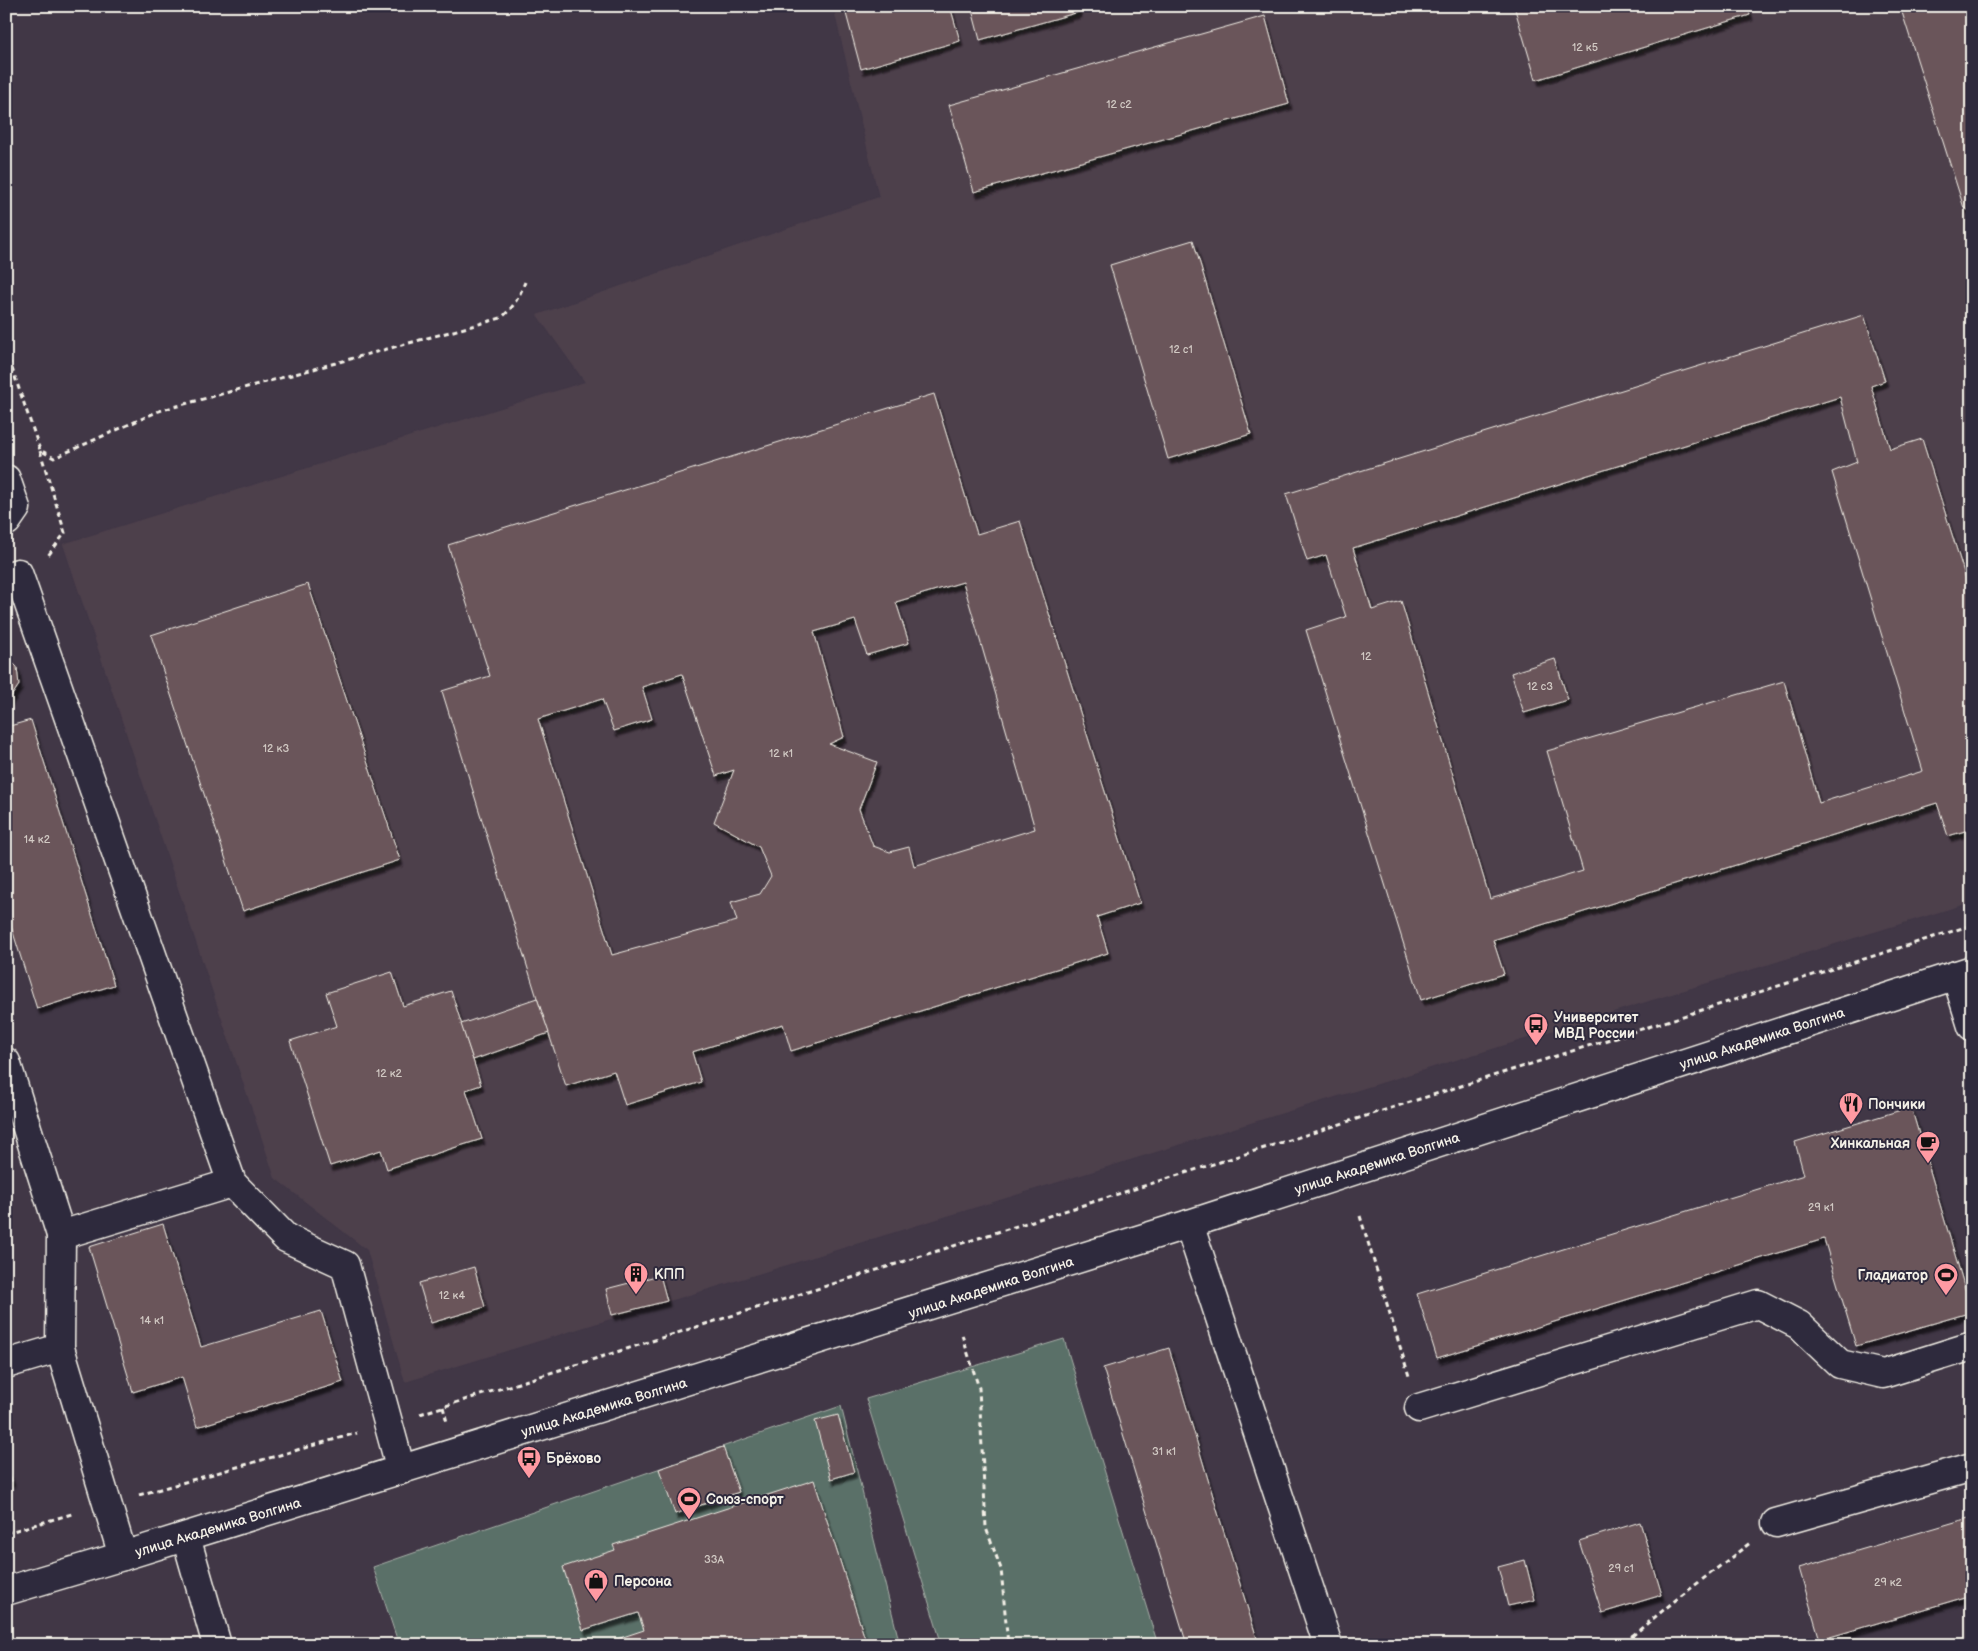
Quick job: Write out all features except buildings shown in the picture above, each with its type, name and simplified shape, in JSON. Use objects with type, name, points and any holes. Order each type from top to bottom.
[{"type":"street","points":[[6,479],[16,508],[7,521]]},
{"type":"street","points":[[6,577],[18,573],[232,1183],[286,1238],[346,1265],[402,1470]]},
{"type":"street","points":[[1964,972],[1972,1026]]},
{"type":"street","name":"улица Академика Волгина","points":[[6,1591],[402,1470],[1189,1224],[1964,972]]},
{"type":"street","points":[[6,1062],[61,1235],[60,1348],[123,1556]]},
{"type":"street","points":[[61,1235],[232,1183]]},
{"type":"street","points":[[1189,1224],[1328,1645]]},
{"type":"street","points":[[1419,1408],[1758,1304],[1799,1325],[1840,1364],[1883,1374],[1972,1346]]},
{"type":"street","points":[[6,1364],[60,1348]]},
{"type":"street","points":[[1776,1523],[1972,1467]]},
{"type":"street","points":[[186,1537],[217,1645]]},
{"type":"path","points":[[6,351],[40,450],[54,458],[159,411],[501,318],[520,297],[526,282]]},
{"type":"path","points":[[6,1533],[389,1424],[1972,925]]},
{"type":"path","points":[[1360,1216],[1419,1408]]},
{"type":"path","points":[[962,1336],[979,1388],[986,1528],[1000,1569],[1008,1645]]},
{"type":"path","points":[[1628,1645],[1632,1636],[1676,1599],[1776,1523]]},
{"type":"path","points":[[1632,1636],[1636,1645]]},
{"type":"shaded area","points":[[833,6],[1972,6],[1972,902],[405,1382],[367,1250],[275,1178],[63,544],[585,382],[537,315],[879,197]]},
{"type":"green space","points":[[1064,1339],[1158,1645],[942,1645],[866,1399]]},
{"type":"green space","name":"Союз-спорт","points":[[841,1406],[900,1645],[399,1645],[373,1567]]},
{"type":"place","name":"Университет МВД России","points":[[1536,1046]]},
{"type":"place","name":"Пончики","points":[[1851,1125]]},
{"type":"place","name":"Хинкальная","points":[[1928,1164]]},
{"type":"place","name":"КПП","points":[[636,1295]]},
{"type":"place","name":"Гладиатор","points":[[1946,1296]]},
{"type":"place","name":"Брёхово","points":[[529,1479]]},
{"type":"place","name":"Союз-спорт","points":[[689,1520]]},
{"type":"place","name":"Персона","points":[[596,1602]]}]
